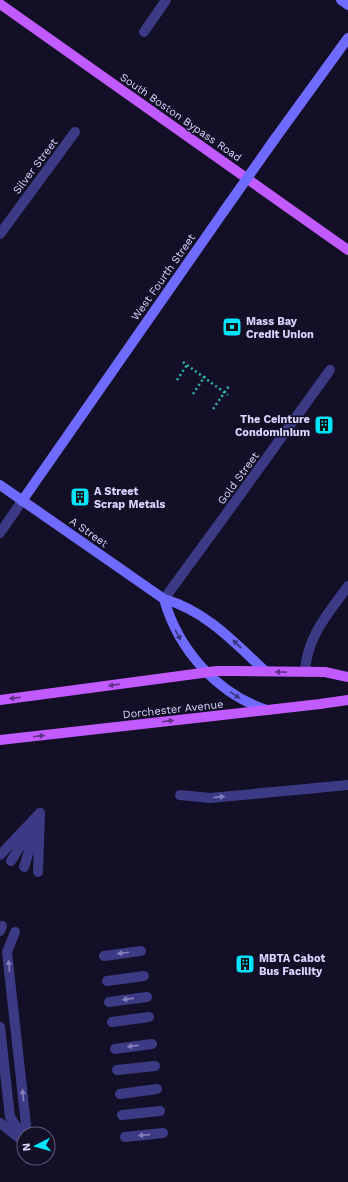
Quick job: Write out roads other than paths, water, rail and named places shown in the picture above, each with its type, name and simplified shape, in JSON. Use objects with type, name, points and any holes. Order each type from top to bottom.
[{"type":"main road","points":[[342,0],[348,5]]},
{"type":"main road","name":"South Boston Bypass Road","points":[[0,4],[348,250]]},
{"type":"main road","name":"West Fourth Street","points":[[22,500],[274,140],[348,38]]},
{"type":"main road","name":"A Street","points":[[0,485],[164,599],[188,608],[213,624],[224,632],[265,671]]},
{"type":"main road","points":[[164,599],[171,621],[180,639],[207,673],[247,703],[266,710]]},
{"type":"main road","points":[[0,700],[237,670],[333,673],[348,677]]},
{"type":"main road","name":"Dorchester Avenue","points":[[0,740],[348,700]]},
{"type":"street","points":[[144,32],[166,0]]},
{"type":"street","name":"Silver Street","points":[[0,234],[75,132]]},
{"type":"street","name":"Gold Street","points":[[164,599],[330,370]]},
{"type":"street","name":"West Fourth Street","points":[[0,533],[22,500]]},
{"type":"street","points":[[305,672],[307,654],[312,640],[348,586]]},
{"type":"street","points":[[180,795],[210,798],[348,785]]},
{"type":"street","points":[[0,855],[40,813]]},
{"type":"street","points":[[11,861],[40,813]]},
{"type":"street","points":[[24,868],[40,813]]},
{"type":"street","points":[[38,872],[40,813]]},
{"type":"street","points":[[15,932],[7,952],[26,1126]]},
{"type":"street","points":[[104,956],[141,951]]},
{"type":"street","points":[[107,981],[144,976]]},
{"type":"street","points":[[109,1002],[147,997]]},
{"type":"street","points":[[112,1022],[149,1016]]},
{"type":"street","points":[[0,1027],[10,1117],[16,1126]]},
{"type":"street","points":[[115,1049],[152,1044]]},
{"type":"street","points":[[117,1070],[155,1066]]},
{"type":"street","points":[[120,1094],[157,1089]]},
{"type":"street","points":[[122,1115],[160,1111]]},
{"type":"street","points":[[0,1123],[16,1136]]},
{"type":"street","points":[[0,1131],[16,1138]]},
{"type":"street","points":[[125,1136],[163,1133]]},
{"type":"place","name":"Mass Bay Credit Union","points":[[232,327]]},
{"type":"place","name":"The Ceinture Condominium","points":[[324,425]]},
{"type":"place","name":"A Street Scrap Metals","points":[[80,497]]},
{"type":"place","name":"MBTA Cabot Bus Facility","points":[[245,964]]}]
